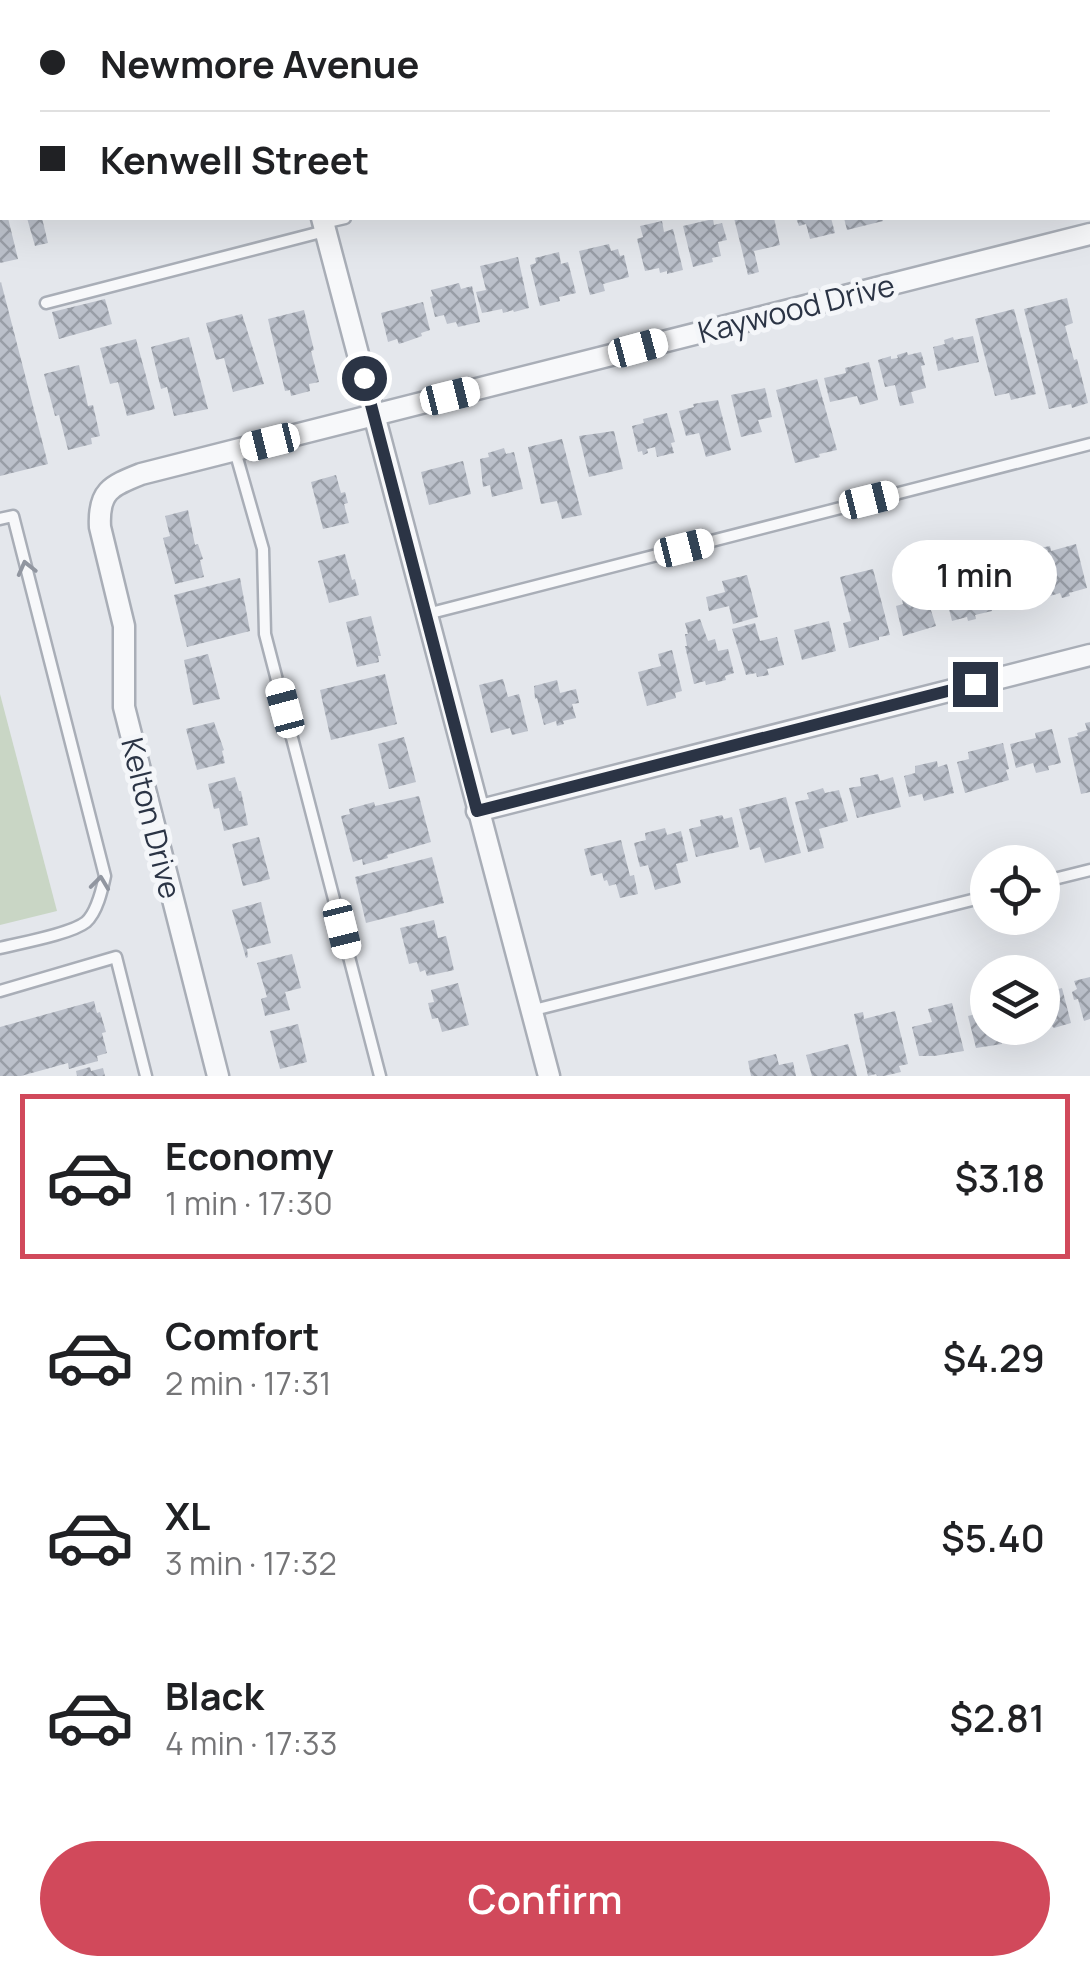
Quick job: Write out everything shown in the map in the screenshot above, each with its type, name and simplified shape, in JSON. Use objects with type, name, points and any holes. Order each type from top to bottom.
[{"type":"street","points":[[324,224],[549,1076]]},
{"type":"street","name":"Kaywood Drive","points":[[106,557],[99,511],[104,496],[110,488],[142,474],[1090,234]]},
{"type":"street","name":"Kelton Drive","points":[[106,557],[124,626],[124,708],[218,1076]]},
{"type":"street","points":[[477,811],[1090,655]]},
{"type":"lane","points":[[46,303],[324,224]]},
{"type":"lane","points":[[426,614],[1090,444]]},
{"type":"lane","points":[[235,450],[263,549],[266,634],[380,1076]]},
{"type":"lane","points":[[0,519],[13,516],[105,876],[86,922],[0,948]]},
{"type":"lane","points":[[1060,878],[1090,870]]},
{"type":"lane","points":[[530,1012],[970,901]]},
{"type":"lane","points":[[0,991],[116,957],[146,1076]]},
{"type":"green space","points":[[0,694],[57,911],[0,925]]},
{"type":"building","points":[[0,220],[8,220],[18,259],[0,263]]},
{"type":"building","points":[[28,220],[42,220],[48,243],[35,246]]},
{"type":"building","points":[[709,220],[713,220],[714,225],[722,223],[727,240],[718,242],[721,256],[693,267],[683,226]]},
{"type":"building","points":[[734,220],[774,220],[780,245],[754,251],[759,272],[748,275]]},
{"type":"building","points":[[797,220],[832,220],[835,233],[810,239],[806,224],[799,226]]},
{"type":"building","points":[[844,220],[883,221],[847,230]]},
{"type":"building","points":[[662,221],[664,232],[673,229],[683,270],[667,274],[660,273],[659,268],[645,271],[637,239],[643,237],[640,226]]},
{"type":"building","points":[[609,244],[611,251],[618,249],[620,256],[624,255],[629,277],[603,284],[605,291],[590,295],[579,251]]},
{"type":"building","points":[[559,252],[561,264],[568,262],[576,293],[540,306],[530,265],[536,263],[535,258]]},
{"type":"building","points":[[518,257],[529,308],[482,313],[476,292],[486,290],[480,266]]},
{"type":"building","points":[[0,283],[48,464],[0,476]]},
{"type":"building","points":[[459,283],[461,289],[472,286],[480,322],[458,327],[456,322],[447,324],[444,315],[435,317],[431,290]]},
{"type":"building","points":[[1067,298],[1073,323],[1065,326],[1088,403],[1049,409],[1024,309]]},
{"type":"building","points":[[105,299],[112,324],[59,339],[52,312]]},
{"type":"building","points":[[423,302],[430,330],[399,344],[397,339],[388,342],[381,313]]},
{"type":"building","points":[[1014,309],[1036,394],[1011,400],[1009,393],[995,396],[975,319]]},
{"type":"building","points":[[304,310],[319,382],[309,384],[310,391],[291,396],[290,390],[285,391],[268,319]]},
{"type":"building","points":[[242,314],[264,384],[233,392],[224,358],[216,360],[206,323]]},
{"type":"building","points":[[973,336],[979,362],[938,371],[933,347],[953,337],[954,340]]},
{"type":"building","points":[[189,337],[208,409],[174,416],[167,387],[161,389],[151,347]]},
{"type":"building","points":[[136,339],[155,409],[127,416],[118,382],[110,384],[100,348]]},
{"type":"building","points":[[921,352],[926,388],[911,392],[914,403],[900,406],[895,385],[885,387],[878,360],[898,358],[897,355]]},
{"type":"building","points":[[869,362],[878,400],[860,405],[857,396],[830,402],[824,378]]},
{"type":"building","points":[[79,365],[100,436],[91,438],[92,444],[68,450],[44,374]]},
{"type":"building","points":[[817,379],[837,450],[795,463],[776,390]]},
{"type":"building","points":[[765,388],[772,417],[758,420],[762,432],[741,437],[731,395]]},
{"type":"building","points":[[718,400],[731,450],[706,457],[699,433],[686,436],[679,411]]},
{"type":"building","points":[[667,413],[674,453],[657,457],[655,447],[643,455],[638,452],[632,426]]},
{"type":"building","points":[[614,431],[623,469],[589,477],[579,436]]},
{"type":"building","points":[[562,439],[582,515],[562,519],[557,501],[541,504],[528,447]]},
{"type":"building","points":[[504,448],[506,454],[514,452],[523,489],[492,497],[490,485],[483,487],[480,459]]},
{"type":"building","points":[[463,461],[471,494],[429,505],[421,472]]},
{"type":"building","points":[[336,475],[348,503],[344,504],[349,523],[323,529],[311,482]]},
{"type":"building","points":[[188,510],[195,545],[198,544],[203,559],[200,560],[204,577],[175,584],[163,538],[170,536],[165,516]]},
{"type":"building","points":[[1076,544],[1087,588],[1062,598],[1060,593],[1047,597],[1040,572],[1046,571],[1040,548],[1050,546],[1051,551]]},
{"type":"building","points":[[345,554],[359,595],[329,603],[318,561]]},
{"type":"building","points":[[873,569],[890,635],[849,648],[843,623],[851,621],[840,577]]},
{"type":"building","points":[[1030,571],[1038,599],[1005,610],[997,579]]},
{"type":"building","points":[[983,574],[992,611],[968,621],[967,617],[952,621],[946,597],[955,594],[952,582]]},
{"type":"building","points":[[747,575],[758,617],[733,624],[729,606],[709,611],[706,597],[725,592],[722,581]]},
{"type":"building","points":[[240,578],[250,631],[187,647],[174,595]]},
{"type":"building","points":[[923,585],[936,626],[903,636],[896,606],[903,604],[900,591]]},
{"type":"building","points":[[371,616],[381,656],[379,662],[357,667],[346,622]]},
{"type":"building","points":[[700,619],[708,641],[715,639],[718,651],[728,649],[734,673],[725,676],[726,680],[694,684],[685,646],[685,623]]},
{"type":"building","points":[[829,621],[836,651],[802,660],[794,630]]},
{"type":"building","points":[[755,623],[760,641],[777,637],[784,665],[767,669],[769,675],[757,677],[756,673],[746,675],[732,629]]},
{"type":"building","points":[[672,650],[682,691],[675,693],[676,698],[647,706],[638,672],[661,666],[658,654]]},
{"type":"building","points":[[208,654],[220,699],[193,705],[184,660]]},
{"type":"building","points":[[385,674],[397,724],[331,740],[320,690]]},
{"type":"building","points":[[503,679],[508,697],[519,694],[528,731],[512,735],[510,728],[491,733],[479,685]]},
{"type":"building","points":[[557,680],[560,693],[576,689],[579,703],[572,704],[576,718],[557,726],[556,721],[544,725],[534,686]]},
{"type":"building","points":[[214,722],[225,763],[197,770],[186,729]]},
{"type":"building","points":[[1090,722],[1090,792],[1081,794],[1068,738],[1087,730],[1085,723]]},
{"type":"building","points":[[1052,729],[1061,763],[1036,773],[1033,763],[1016,768],[1010,744],[1036,738],[1035,733]]},
{"type":"building","points":[[404,737],[416,782],[389,789],[378,744]]},
{"type":"building","points":[[1003,743],[1009,780],[965,793],[957,762],[969,759],[968,752]]},
{"type":"building","points":[[937,761],[938,767],[947,764],[954,793],[924,801],[922,794],[909,797],[904,776],[915,773],[915,766]]},
{"type":"building","points":[[878,774],[880,781],[893,777],[901,807],[857,818],[849,788],[861,786],[860,778]]},
{"type":"building","points":[[235,777],[248,825],[224,831],[208,784]]},
{"type":"building","points":[[823,788],[825,793],[839,790],[848,821],[819,829],[824,848],[808,852],[795,802],[809,799],[807,793]]},
{"type":"building","points":[[419,796],[431,842],[363,865],[362,859],[353,862],[341,816],[350,814],[349,809],[374,802],[375,806]]},
{"type":"building","points":[[786,797],[801,853],[765,863],[760,847],[750,850],[739,809]]},
{"type":"building","points":[[722,815],[724,819],[732,817],[739,847],[696,857],[689,829],[701,826],[700,820]]},
{"type":"building","points":[[665,828],[667,835],[681,831],[688,861],[676,864],[681,883],[655,890],[648,865],[640,867],[634,843],[646,840],[645,833]]},
{"type":"building","points":[[259,837],[270,879],[243,886],[232,844]]},
{"type":"building","points":[[621,840],[638,894],[620,898],[616,884],[609,886],[602,873],[591,876],[584,849]]},
{"type":"building","points":[[432,857],[444,903],[366,923],[355,877]]},
{"type":"building","points":[[261,902],[271,943],[247,949],[246,958],[232,910]]},
{"type":"building","points":[[434,920],[438,938],[446,936],[454,970],[427,976],[425,970],[420,972],[417,962],[409,964],[400,928]]},
{"type":"building","points":[[292,954],[301,988],[285,992],[290,1010],[265,1016],[261,999],[267,997],[257,963]]},
{"type":"building","points":[[1090,977],[1090,1019],[1084,1021],[1072,992],[1077,989],[1074,981]]},
{"type":"building","points":[[458,983],[469,1025],[442,1032],[438,1018],[432,1019],[428,1003],[434,1002],[431,990]]},
{"type":"building","points":[[1060,988],[1071,1023],[1060,1026]]},
{"type":"building","points":[[94,1001],[106,1032],[102,1033],[107,1053],[97,1056],[98,1061],[69,1069],[68,1063],[21,1076],[0,1076],[0,1027]]},
{"type":"building","points":[[952,1003],[964,1051],[919,1056],[912,1027],[932,1022],[928,1009]]},
{"type":"building","points":[[895,1011],[908,1064],[899,1066],[901,1072],[868,1076],[854,1014],[863,1012],[864,1019]]},
{"type":"building","points":[[298,1024],[307,1062],[280,1069],[270,1031]]},
{"type":"building","points":[[848,1044],[857,1076],[812,1076],[806,1055]]},
{"type":"building","points":[[776,1054],[779,1065],[793,1062],[796,1076],[751,1076],[748,1061]]},
{"type":"building","points":[[90,1067],[91,1071],[103,1068],[105,1076],[77,1076],[76,1071]]},
{"type":"route","points":[[364,378],[477,811],[975,684]]}]
